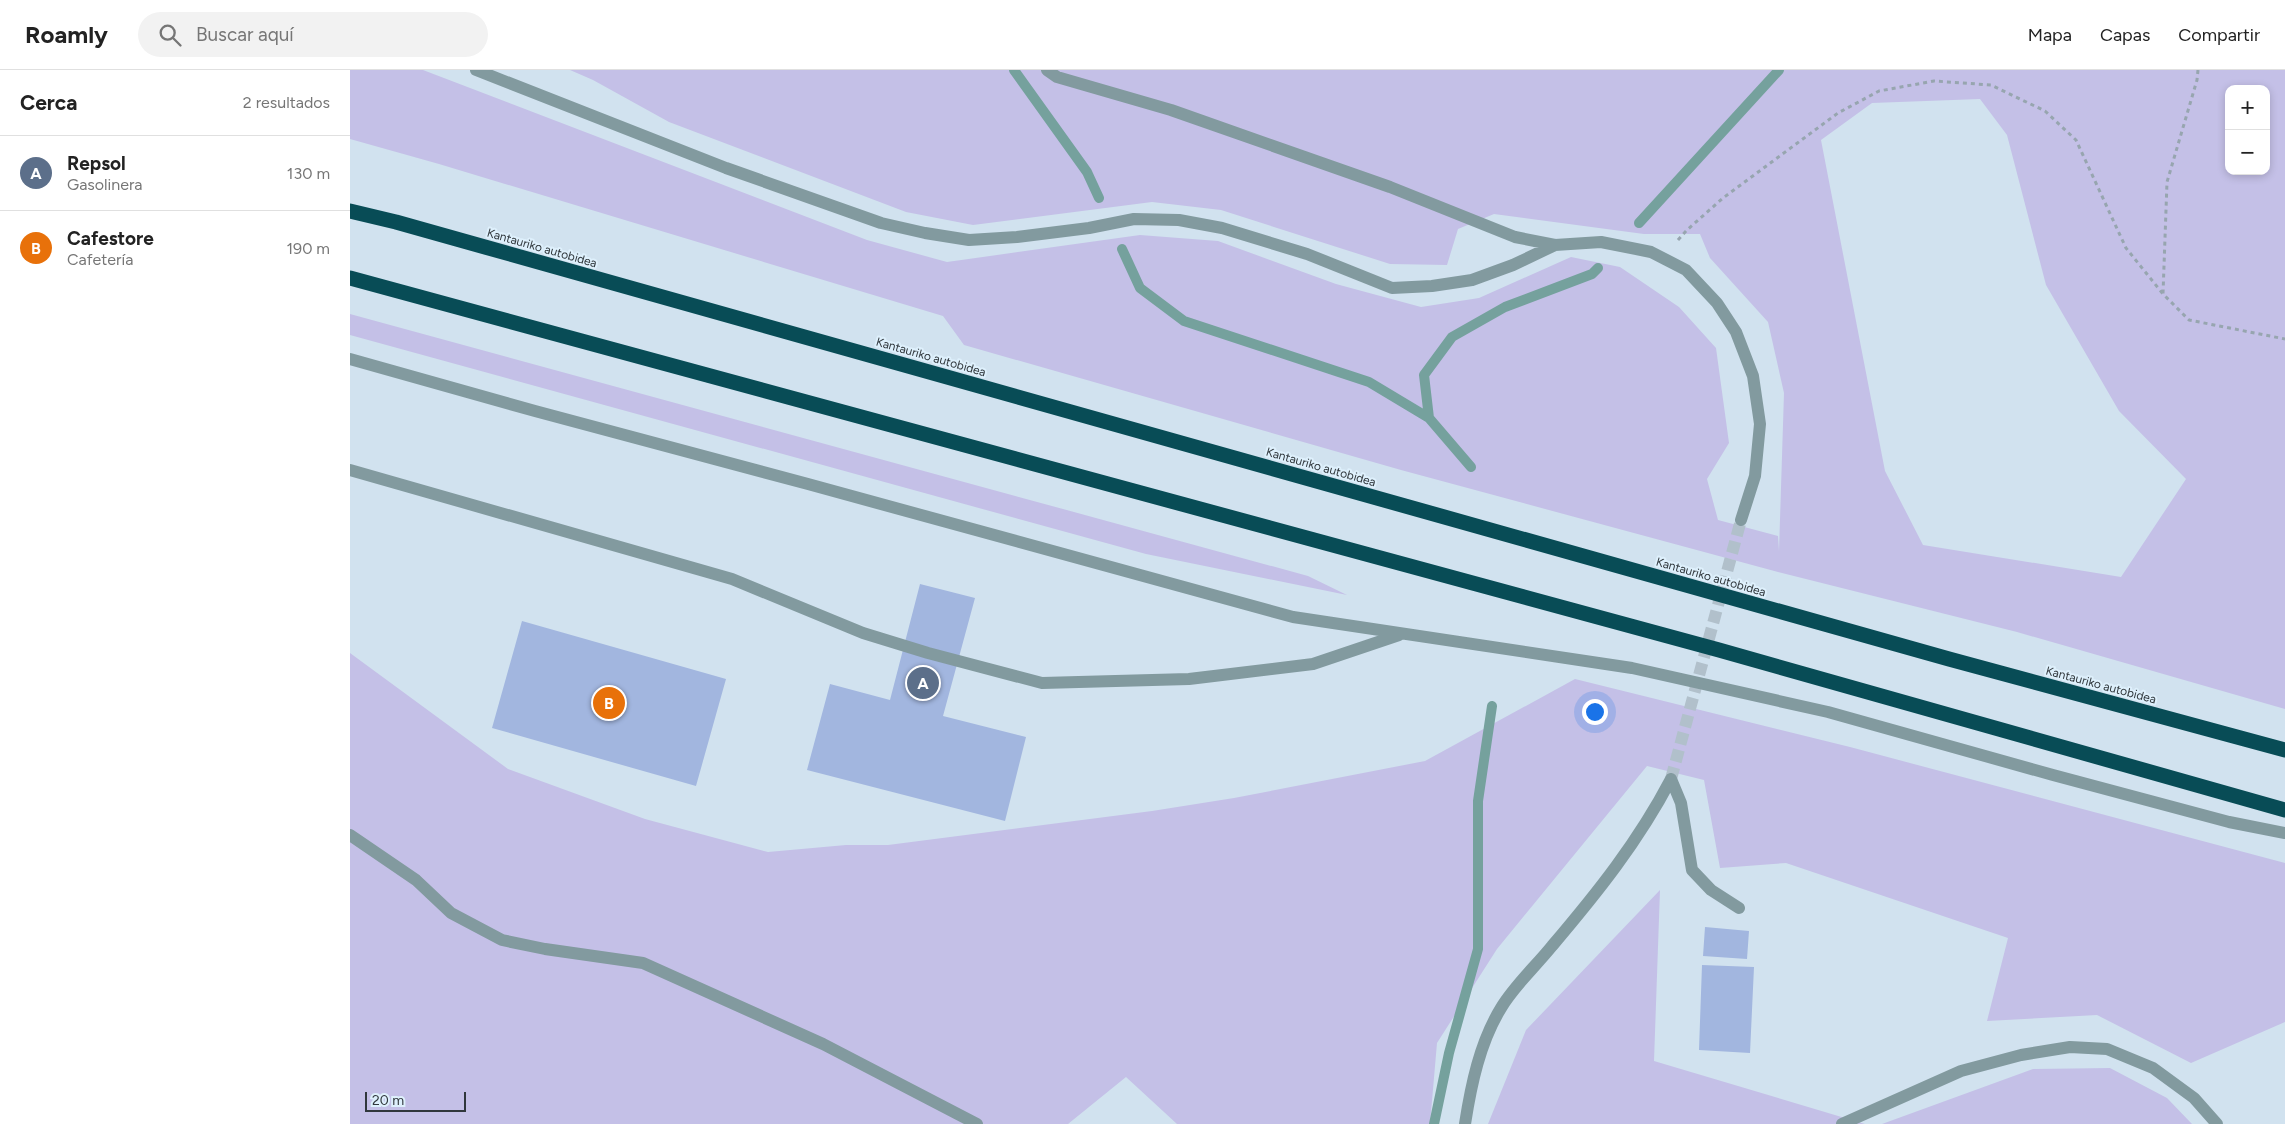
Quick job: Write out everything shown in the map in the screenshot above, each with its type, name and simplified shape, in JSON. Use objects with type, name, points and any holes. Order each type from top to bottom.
[{"type":"highway","points":[[350,200],[396,222]]},
{"type":"highway","name":"Kantauriko autobidea","points":[[350,211],[396,222],[1949,659],[2285,750]]},
{"type":"highway","points":[[350,278],[1710,648],[2285,810]]},
{"type":"street","points":[[476,70],[726,168],[881,223],[925,233],[969,240],[1017,238],[1089,228],[1134,219],[1179,220],[1222,228],[1307,254],[1392,288],[1432,286],[1472,280],[1513,265],[1555,245]]},
{"type":"street","points":[[1047,70],[1057,77],[1171,110],[1390,187],[1515,238],[1555,245],[1601,242],[1651,252],[1686,270],[1717,303],[1736,332],[1753,376],[1760,424],[1755,476],[1741,520]]},
{"type":"street","points":[[350,359],[1293,618],[1632,668],[1828,712],[2062,778],[2229,822],[2285,833]]},
{"type":"street","points":[[350,470],[732,579],[863,633],[928,654],[1042,683],[1189,679],[1313,664],[1402,634]]},
{"type":"street","points":[[1465,1124],[1470,1090],[1486,1042],[1501,1008],[1618,865],[1654,812],[1671,779],[1680,803],[1692,870],[1711,890],[1739,908]]},
{"type":"street","points":[[350,834],[416,880],[451,913],[502,940],[554,951],[643,963],[823,1044],[977,1124]]},
{"type":"street","points":[[1842,1124],[1962,1070],[2021,1055],[2070,1047],[2107,1049],[2153,1068],[2194,1098],[2217,1124]]},
{"type":"path","points":[[2163,294],[2167,182],[2197,80],[2198,70]]},
{"type":"path","points":[[1663,258],[1687,230],[1723,198],[1838,113],[1879,91],[1934,81],[1992,85],[2045,111],[2076,140],[2126,248],[2163,294],[2189,320],[2285,339]]},
{"type":"shaded area","points":[[350,70],[423,70],[867,240],[947,262],[1140,235],[1218,241],[1336,284],[1421,307],[1479,298],[1571,257],[1620,267],[1679,307],[1716,348],[1729,443],[1707,479],[1718,520],[1778,536],[1779,551],[1784,393],[1768,322],[1710,258],[1700,234],[1644,234],[1494,214],[1458,229],[1447,265],[1390,264],[1221,210],[1152,202],[973,225],[906,212],[669,122],[593,80],[570,70],[2285,70],[2285,709],[2017,632],[1778,572],[1401,470],[964,345],[943,316],[350,139]],"holes":[[[1980,99],[2007,135],[2046,285],[2119,411],[2186,479],[2121,577],[1923,545],[1885,471],[1821,140],[1872,103]]]},
{"type":"shaded area","points":[[350,314],[1308,576],[1347,595],[1146,554],[350,335]]},
{"type":"shaded area","points":[[350,653],[508,769],[645,819],[768,852],[846,845],[888,845],[1152,811],[1234,798],[1425,761],[1575,679],[1850,747],[2285,863],[2285,1022],[2191,1063],[2097,1015],[1987,1021],[2008,938],[1786,863],[1720,868],[1704,780],[1647,766],[1497,949],[1437,1043],[1430,1124],[1177,1124],[1126,1077],[1068,1124],[350,1124]]},
{"type":"shaded area","points":[[1660,890],[1654,1061],[1865,1124],[1488,1124],[1526,1030]]},
{"type":"shaded area","points":[[2110,1068],[2167,1098],[2192,1124],[1882,1124],[2033,1069]]},
{"type":"building","points":[[920,584],[975,598],[943,716],[1026,737],[1005,821],[807,770],[830,684],[890,700]]},
{"type":"building","points":[[522,621],[726,679],[696,786],[492,728]]},
{"type":"building","points":[[1705,927],[1749,931],[1747,959],[1703,956]]},
{"type":"building","points":[[1702,965],[1754,967],[1750,1053],[1699,1050]]},
{"type":"waterway","points":[[1014,70],[1087,172],[1099,198]]},
{"type":"waterway","points":[[1639,223],[1779,70]]},
{"type":"waterway","points":[[1122,249],[1140,288],[1184,321],[1369,382],[1429,418],[1471,467]]},
{"type":"waterway","points":[[1429,418],[1424,375],[1452,337],[1505,307],[1592,274],[1598,268]]},
{"type":"waterway","points":[[1434,1124],[1449,1053],[1478,949],[1478,801],[1492,706]]},
{"type":"tunnel","points":[[1671,779],[1741,520]]},
{"type":"place","name":"Repsol","points":[[923,683]]},
{"type":"place","name":"Cafestore","points":[[609,703]]}]
